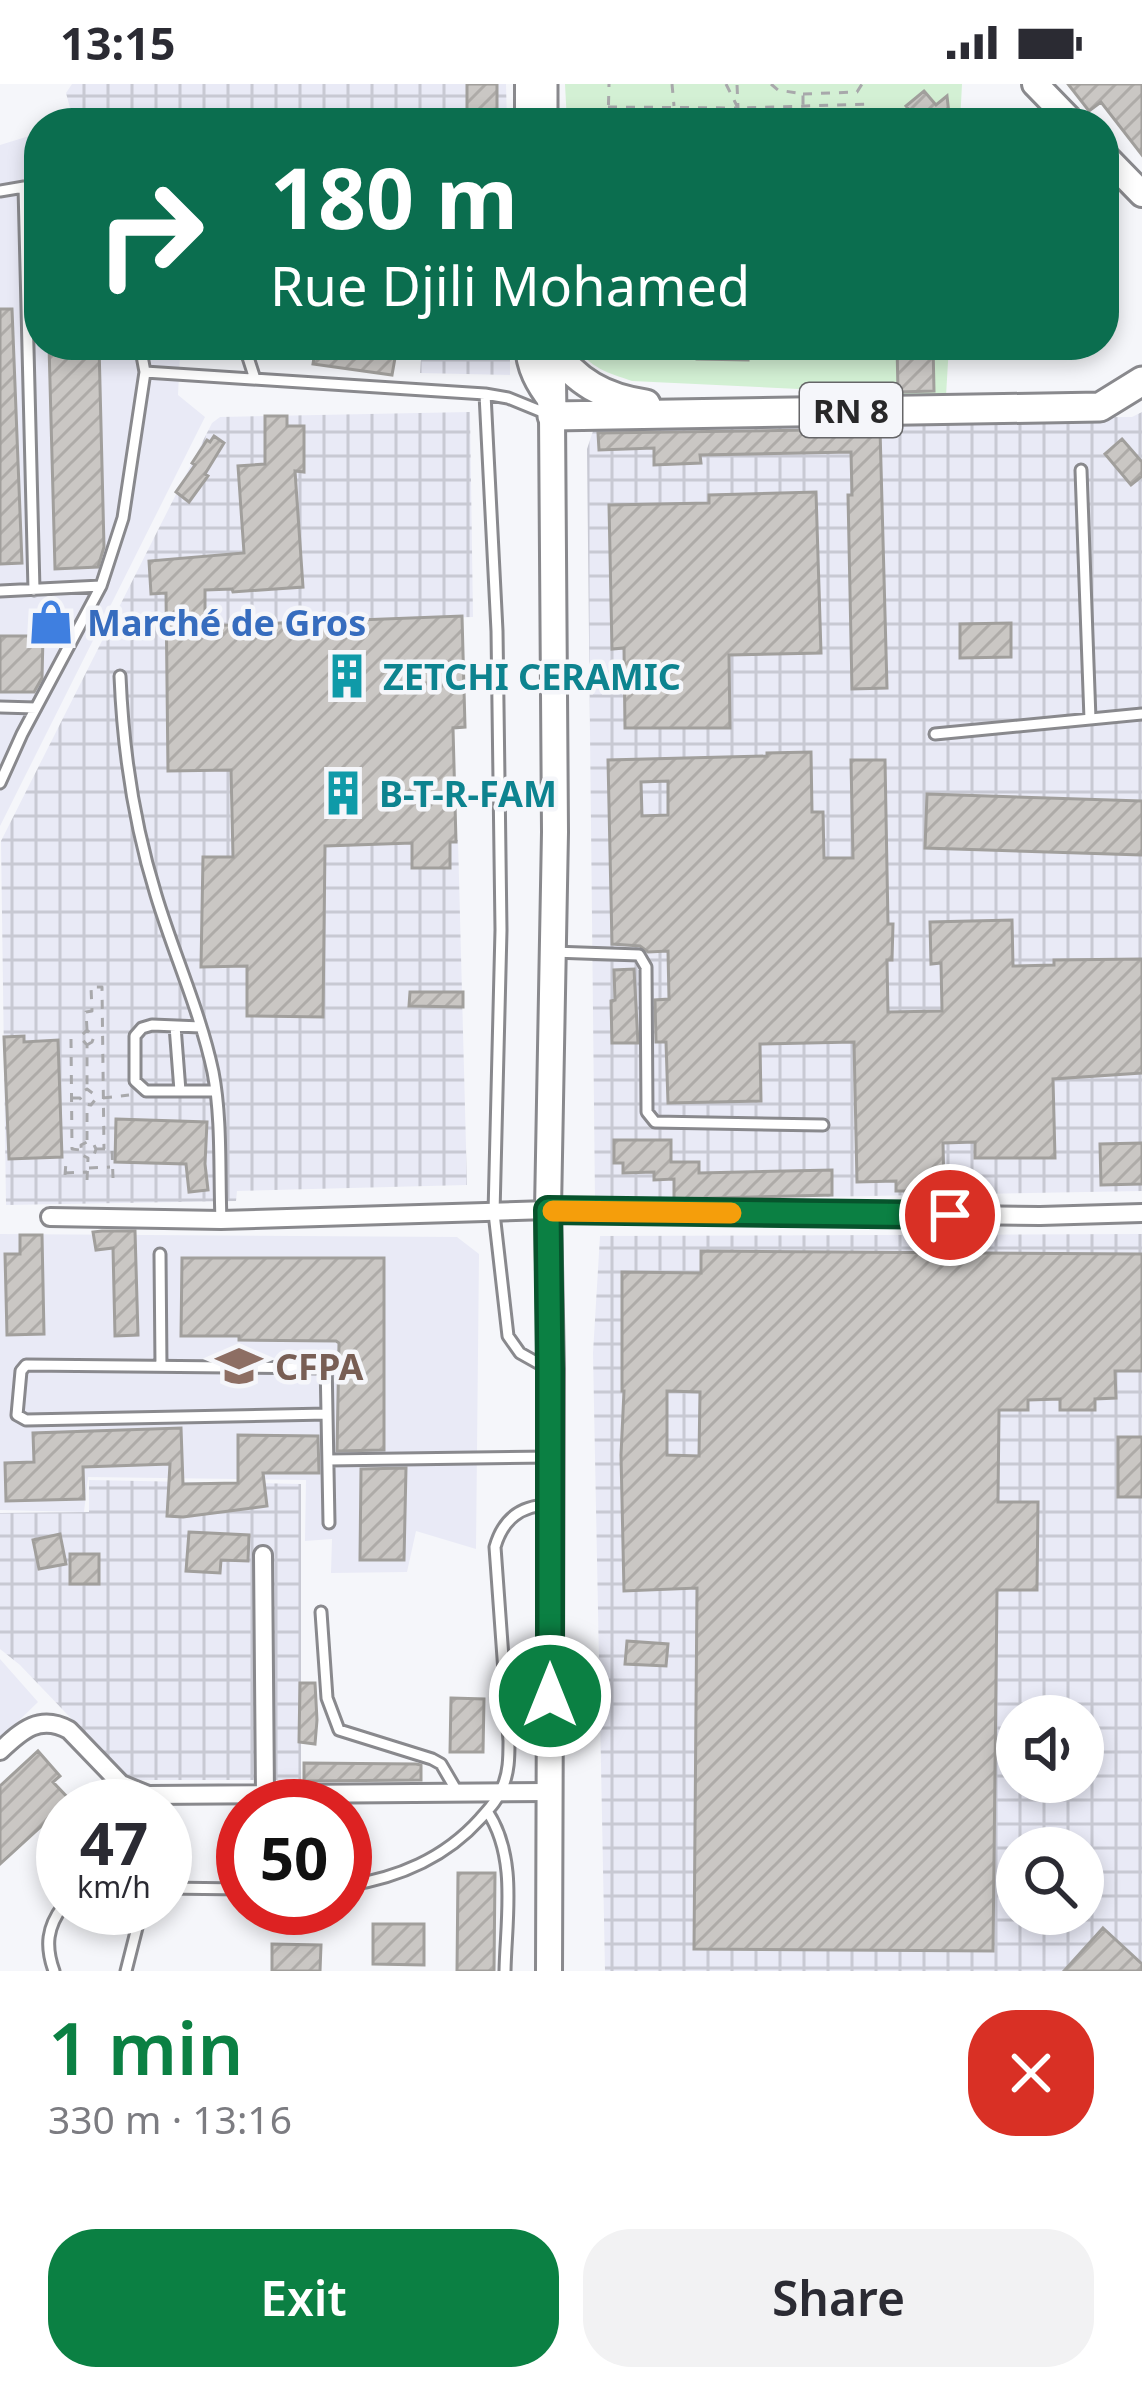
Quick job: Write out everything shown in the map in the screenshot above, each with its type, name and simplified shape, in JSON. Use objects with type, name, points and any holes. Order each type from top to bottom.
[{"type":"main road","points":[[1035,84],[1058,108]]},
{"type":"main road","points":[[1119,170],[1142,194]]},
{"type":"main road","points":[[545,360],[552,409],[555,832],[548,1210],[549,1971]]},
{"type":"main road","points":[[558,360],[592,388],[623,401],[659,406],[671,415]]},
{"type":"main road","name":"RN 8","points":[[552,409],[671,415],[1100,407],[1142,381]]},
{"type":"street","points":[[50,1216],[220,1220],[548,1210],[1142,1213]]},
{"type":"street","points":[[262,1555],[265,1779]]},
{"type":"street","points":[[0,1751],[27,1727],[49,1723],[69,1730],[121,1784],[138,1793],[216,1795]]},
{"type":"street","points":[[372,1794],[549,1792]]},
{"type":"lane","points":[[0,191],[24,187]]},
{"type":"lane","points":[[28,360],[34,590]]},
{"type":"lane","points":[[0,783],[101,586],[123,518],[146,372],[143,360]]},
{"type":"lane","points":[[249,360],[255,379]]},
{"type":"lane","points":[[146,372],[485,394],[552,409]]},
{"type":"lane","points":[[485,394],[497,631],[501,930],[494,1213],[508,1336],[528,1359],[550,1369]]},
{"type":"lane","points":[[1081,470],[1090,719]]},
{"type":"lane","points":[[0,591],[101,586]]},
{"type":"lane","points":[[120,676],[122,731],[139,829],[155,893],[201,1027],[216,1091],[220,1220]]},
{"type":"lane","points":[[0,707],[36,708]]},
{"type":"lane","points":[[935,734],[1142,714]]},
{"type":"lane","points":[[553,952],[639,955],[644,959],[646,1112],[655,1122],[823,1125]]},
{"type":"lane","points":[[201,1027],[146,1025],[137,1032],[135,1076],[141,1089],[216,1091]]},
{"type":"lane","points":[[175,1026],[180,1090]]},
{"type":"lane","points":[[160,1254],[161,1366]]},
{"type":"lane","points":[[327,1414],[26,1420],[17,1415],[21,1371],[26,1365],[326,1364],[328,1460],[329,1523]]},
{"type":"lane","points":[[328,1460],[550,1457]]},
{"type":"lane","points":[[372,1880],[431,1860],[469,1831],[501,1792],[509,1741],[495,1547],[505,1523],[514,1515],[550,1505]]},
{"type":"lane","points":[[321,1612],[328,1698],[339,1730],[442,1764],[458,1793]]},
{"type":"lane","points":[[488,1811],[506,1862],[505,1971]]},
{"type":"lane","points":[[49,1935],[54,1971]]},
{"type":"lane","points":[[126,1971],[135,1935]]},
{"type":"path","points":[[609,84],[608,107],[873,104]]},
{"type":"path","points":[[672,84],[674,107]]},
{"type":"path","points":[[725,84],[738,108]]},
{"type":"path","points":[[737,84],[738,108]]},
{"type":"path","points":[[771,84],[778,90],[803,94],[857,92],[862,84]]},
{"type":"path","points":[[803,94],[803,106]]},
{"type":"path","points":[[94,1037],[87,1030],[86,1012],[92,1011],[91,987],[102,987],[104,1149]]},
{"type":"path","points":[[87,1030],[80,1037],[87,1045],[87,1090]]},
{"type":"path","points":[[94,1037],[103,1036]]},
{"type":"path","points":[[87,1045],[94,1037]]},
{"type":"path","points":[[70,1039],[72,1149],[88,1158]]},
{"type":"path","points":[[95,1098],[122,1097],[141,1089]]},
{"type":"path","points":[[80,1098],[82,1092],[93,1092],[93,1103],[87,1105]]},
{"type":"path","points":[[71,1098],[80,1098],[87,1105],[87,1142]]},
{"type":"path","points":[[80,1150],[87,1142]]},
{"type":"path","points":[[87,1142],[96,1149]]},
{"type":"path","points":[[96,1149],[112,1149],[112,1178]]},
{"type":"path","points":[[88,1158],[96,1149]]},
{"type":"path","points":[[87,1180],[88,1158]]},
{"type":"path","points":[[66,1162],[65,1174],[112,1167]]},
{"type":"shaded area","points":[[72,84],[506,84],[507,108],[70,108],[66,93]]},
{"type":"shaded area","name":"Marché de Gros","points":[[24,138],[24,360],[180,360],[178,395],[205,417],[0,826],[0,145]]},
{"type":"shaded area","points":[[421,360],[510,360],[510,375],[420,373]]},
{"type":"shaded area","points":[[470,412],[473,617],[228,623],[231,846],[458,840],[467,1185],[237,1191],[236,1201],[6,1205],[1,841],[212,423],[220,417]]},
{"type":"shaded area","points":[[1142,412],[1142,1191],[595,1201],[587,449],[597,419],[1132,417]]},
{"type":"shaded area","name":"CFPA","points":[[0,1234],[457,1237],[479,1254],[476,1549],[416,1531],[407,1572],[331,1573],[332,1539],[305,1541],[306,1480],[88,1477],[84,1512],[0,1510]]},
{"type":"shaded area","points":[[1142,1234],[1142,1971],[605,1971],[593,1353],[600,1236]]},
{"type":"shaded area","points":[[89,1480],[301,1484],[301,1779],[129,1779],[0,1649],[0,1513],[89,1512]]},
{"type":"shaded area","points":[[0,1659],[38,1702],[0,1739]]},
{"type":"green space","points":[[565,84],[962,84],[961,108],[566,108]]},
{"type":"green space","points":[[589,360],[948,360],[946,396],[632,381]]},
{"type":"building","points":[[467,84],[497,84],[497,108],[467,108]]},
{"type":"building","points":[[1068,84],[1142,84],[1142,155],[1119,125],[1119,108],[1106,108],[1101,102],[1087,108]]},
{"type":"building","points":[[924,91],[936,105],[947,96],[948,108],[908,108]]},
{"type":"building","points":[[0,309],[12,309],[22,563],[0,564]]},
{"type":"building","points":[[49,360],[99,360],[104,547],[98,567],[55,569]]},
{"type":"building","points":[[314,360],[395,360],[392,375],[313,364]]},
{"type":"building","points":[[897,360],[933,360],[934,391],[898,392]]},
{"type":"building","points":[[265,416],[287,416],[287,426],[304,426],[304,472],[295,471],[303,587],[205,590],[205,626],[462,616],[465,727],[453,728],[456,842],[450,842],[450,868],[412,868],[412,843],[325,846],[323,1017],[247,1016],[247,966],[201,967],[203,857],[233,857],[231,770],[168,771],[166,593],[151,594],[149,561],[244,553],[238,466],[265,464]]},
{"type":"building","points":[[880,429],[887,688],[852,689],[851,452],[700,455],[701,463],[654,465],[654,448],[599,450],[598,433]]},
{"type":"building","points":[[214,436],[224,443],[189,502],[176,492]]},
{"type":"building","points":[[1122,439],[1142,462],[1142,476],[1131,485],[1105,454]]},
{"type":"building","points":[[816,492],[821,653],[729,655],[730,728],[625,728],[624,648],[612,649],[609,505],[709,503],[709,495]]},
{"type":"building","points":[[1011,623],[1011,657],[960,658],[960,624]]},
{"type":"building","points":[[0,636],[43,636],[42,678],[34,692],[0,692]]},
{"type":"building","points":[[811,752],[812,812],[823,812],[824,858],[853,858],[851,760],[885,760],[888,924],[893,924],[892,960],[887,960],[888,1012],[942,1011],[941,963],[931,964],[930,922],[1012,920],[1013,966],[1054,965],[1054,960],[1142,959],[1142,1073],[1053,1079],[1055,1158],[975,1158],[975,1142],[943,1143],[944,1191],[896,1191],[896,1181],[857,1182],[854,1042],[760,1044],[761,1101],[668,1103],[666,1042],[656,1042],[655,1000],[669,999],[668,951],[612,944],[608,760]],"holes":[[[668,781],[668,815],[642,816],[641,782]]]},
{"type":"building","points":[[927,794],[1142,801],[1142,855],[925,848]]},
{"type":"building","points":[[634,969],[638,1043],[612,1043],[614,970]]},
{"type":"building","points":[[410,992],[463,992],[463,1007],[409,1006]]},
{"type":"building","points":[[24,1036],[24,1042],[58,1040],[62,1157],[9,1159],[4,1037]]},
{"type":"building","points":[[116,1119],[207,1122],[208,1190],[189,1192],[186,1164],[115,1162]]},
{"type":"building","points":[[614,1140],[671,1140],[671,1162],[699,1162],[699,1173],[832,1170],[832,1195],[674,1199],[674,1179],[654,1180],[654,1172],[623,1173],[623,1163],[614,1163]]},
{"type":"building","points":[[1142,1143],[1142,1184],[1101,1185],[1100,1144]]},
{"type":"building","points":[[135,1231],[138,1335],[115,1336],[113,1248],[96,1250],[93,1232]]},
{"type":"building","points":[[20,1235],[42,1235],[44,1334],[7,1335],[5,1254],[20,1254]]},
{"type":"building","points":[[701,1251],[1142,1254],[1142,1371],[1115,1371],[1116,1398],[1095,1399],[1095,1410],[1060,1410],[1060,1399],[1028,1400],[1028,1410],[999,1410],[998,1502],[1038,1502],[1037,1590],[997,1590],[993,1951],[694,1949],[697,1588],[624,1591],[622,1272],[701,1273]],"holes":[[[667,1391],[700,1392],[699,1456],[667,1455]]]},
{"type":"building","points":[[182,1258],[384,1258],[384,1450],[337,1451],[336,1341],[181,1336]]},
{"type":"building","points":[[181,1428],[183,1484],[238,1483],[238,1435],[318,1436],[319,1473],[263,1473],[267,1506],[183,1517],[167,1516],[170,1464],[83,1467],[84,1499],[6,1501],[5,1463],[34,1462],[33,1433]]},
{"type":"building","points":[[1118,1437],[1142,1437],[1142,1497],[1118,1497]]},
{"type":"building","points":[[406,1468],[404,1560],[360,1560],[361,1469]]},
{"type":"building","points":[[189,1532],[249,1535],[248,1561],[221,1560],[220,1573],[186,1571]]},
{"type":"building","points":[[60,1534],[66,1564],[39,1569],[33,1540]]},
{"type":"building","points":[[70,1554],[99,1554],[99,1584],[70,1584]]},
{"type":"building","points":[[627,1641],[668,1644],[666,1666],[625,1664]]},
{"type":"building","points":[[300,1683],[315,1683],[315,1744],[299,1742]]},
{"type":"building","points":[[451,1698],[484,1699],[483,1752],[450,1752]]},
{"type":"building","points":[[38,1751],[60,1776],[36,1779],[36,1831],[0,1864],[0,1786]]},
{"type":"building","points":[[304,1763],[421,1765],[421,1780],[304,1779]]},
{"type":"building","points":[[458,1873],[495,1873],[494,1971],[457,1971]]},
{"type":"building","points":[[373,1924],[424,1924],[424,1965],[373,1964]]},
{"type":"building","points":[[1104,1929],[1142,1964],[1142,1971],[1064,1971],[1097,1935],[1104,1935]]},
{"type":"building","points":[[272,1944],[321,1945],[320,1971],[272,1971]]},
{"type":"slow traffic","points":[[553,1211],[731,1213]]},
{"type":"place","name":"Marché de Gros","points":[[51,622]]},
{"type":"place","name":"ZETCHI CERAMIC","points":[[347,676]]},
{"type":"place","name":"B-T-R-FAM","points":[[343,793]]},
{"type":"place","name":"CFPA","points":[[239,1366]]},
{"type":"route","points":[[550,1696],[548,1210],[950,1215]]}]
